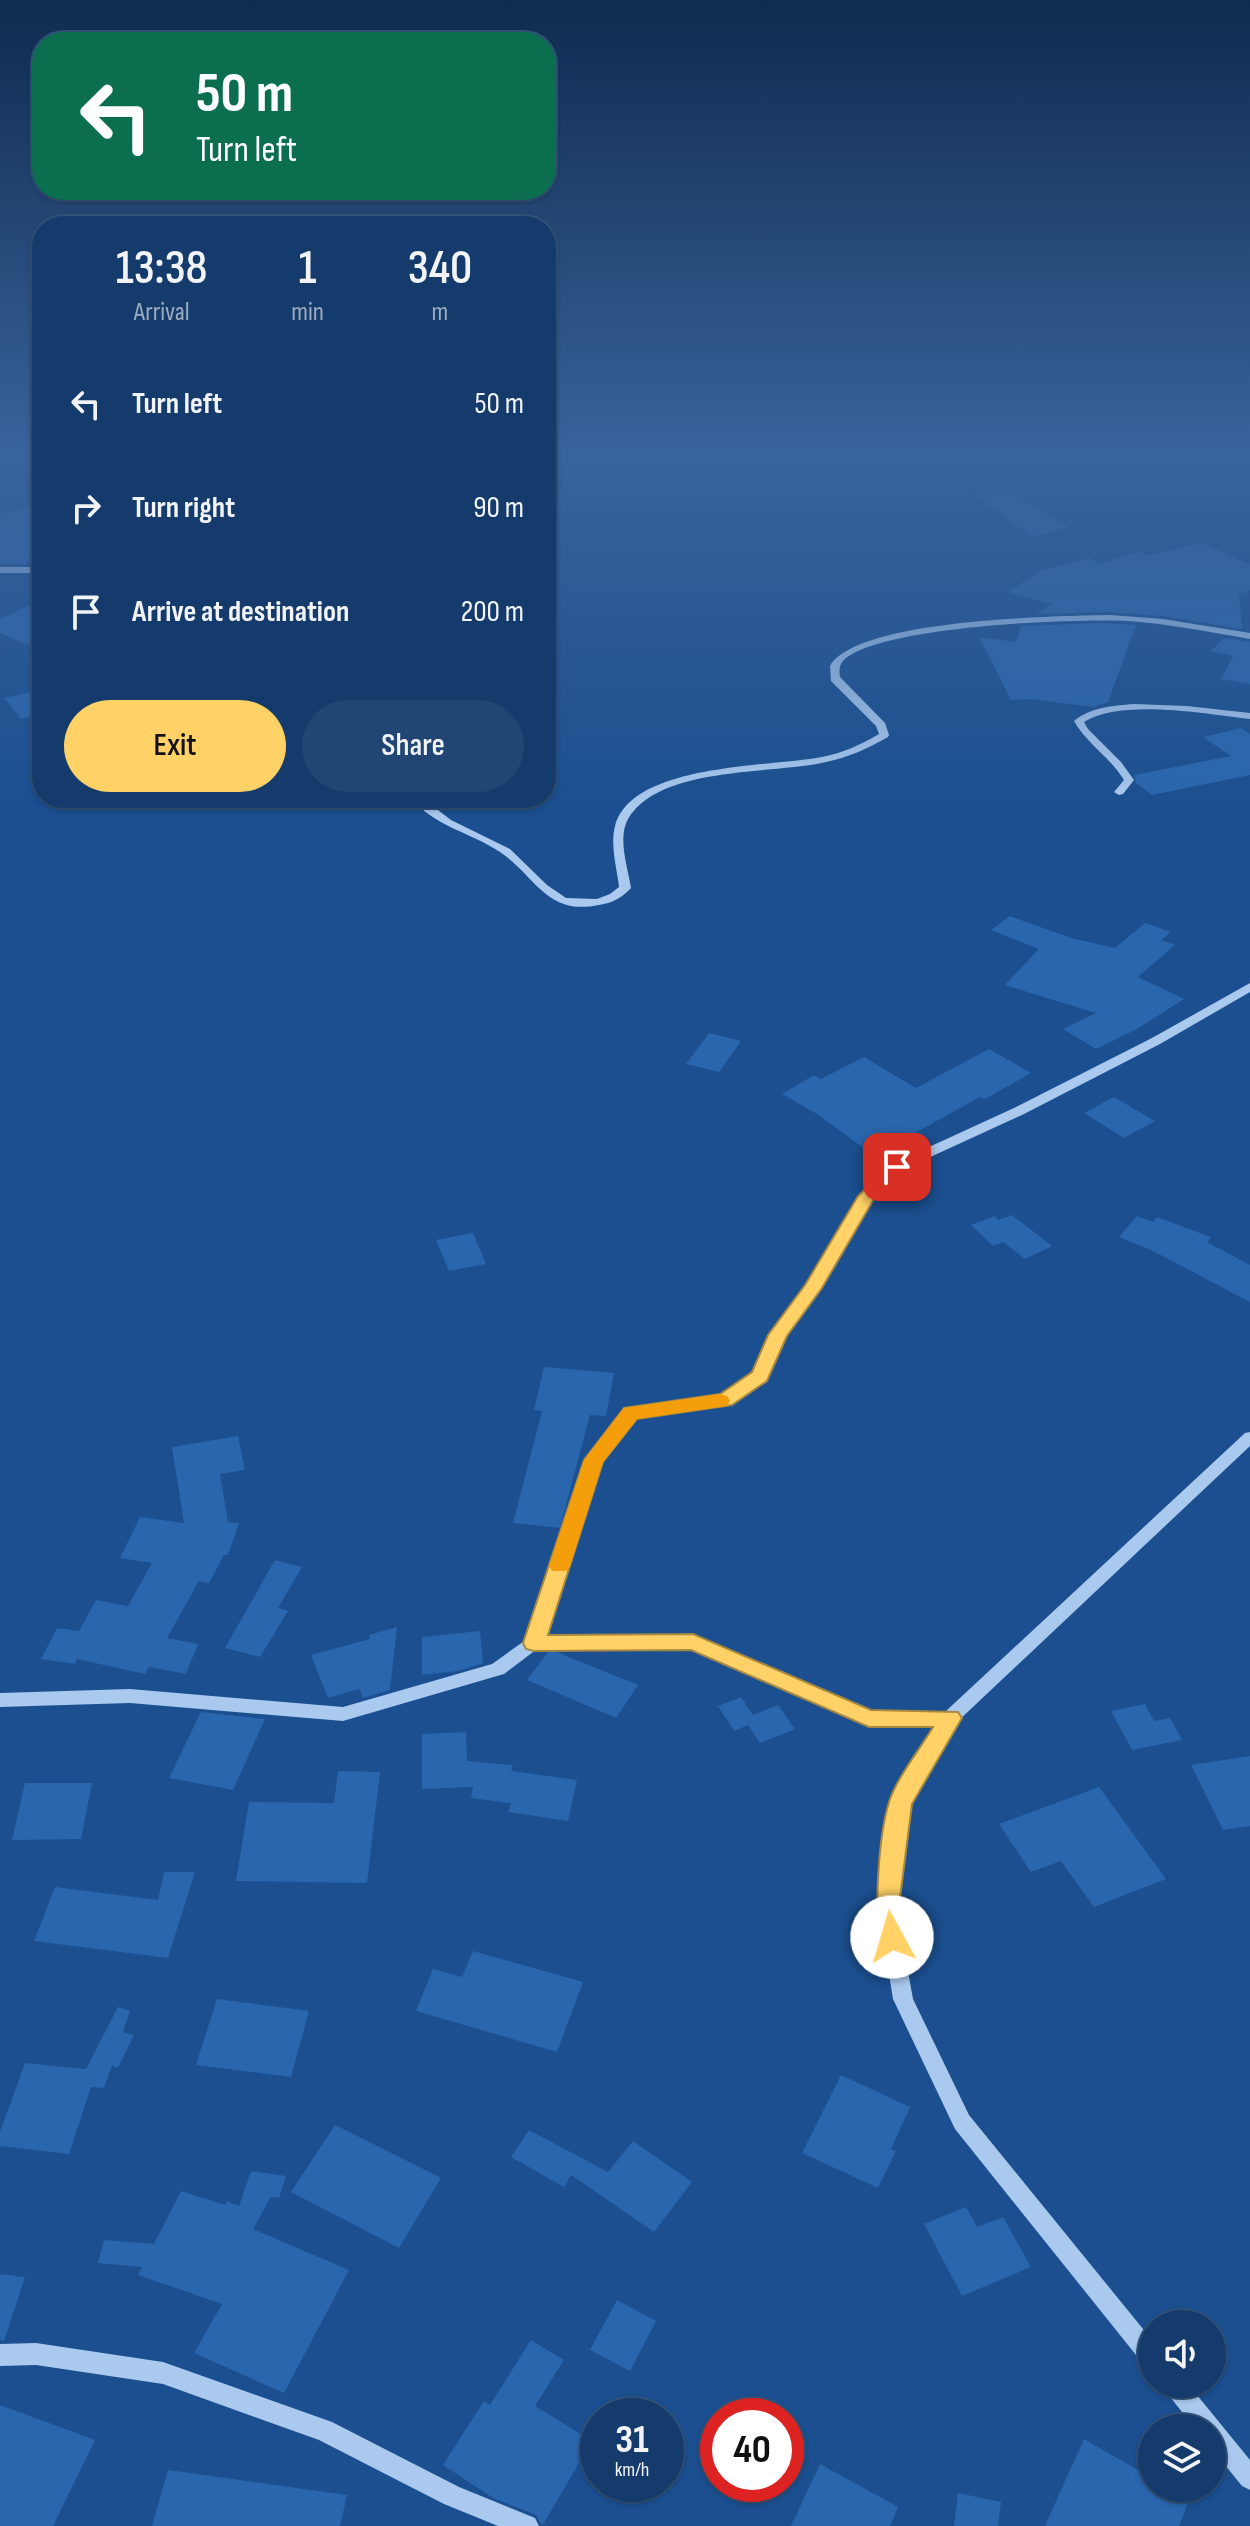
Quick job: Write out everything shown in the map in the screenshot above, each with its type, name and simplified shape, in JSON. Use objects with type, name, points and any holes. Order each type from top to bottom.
[{"type":"street","points":[[0,570],[32,570]]},
{"type":"street","points":[[424,808],[429,814],[506,852],[537,885],[560,900],[582,904],[603,902],[617,897],[625,888],[619,835],[622,821],[647,794],[717,771],[811,763],[874,744],[884,735],[881,725],[836,681],[833,672],[846,654],[897,637],[947,629],[1111,618],[1154,621],[1250,636]]},
{"type":"street","points":[[1119,792],[1129,780],[1123,768],[1083,731],[1079,721],[1085,713],[1169,707],[1250,716]]},
{"type":"street","points":[[534,1643],[594,1460],[631,1413],[725,1400],[760,1376],[778,1335],[813,1288],[867,1196],[897,1167],[1019,1111],[1156,1041],[1250,987]]},
{"type":"street","points":[[1138,2340],[962,2122],[903,1999],[887,1906],[900,1803],[950,1718],[1250,1437]]},
{"type":"street","points":[[0,1700],[130,1696],[343,1714],[498,1669],[534,1643],[693,1642],[869,1719],[950,1718]]},
{"type":"street","points":[[0,2355],[36,2354],[163,2373],[324,2430],[452,2496],[527,2526]]},
{"type":"street","points":[[1185,2398],[1198,2414]]},
{"type":"street","points":[[1226,2448],[1250,2478]]},
{"type":"building","points":[[1042,570],[1250,570],[1250,590],[1239,594],[1242,629],[1163,616],[1110,612],[1036,614],[1052,604],[1008,592]]},
{"type":"building","points":[[32,604],[32,647],[0,633],[0,619]]},
{"type":"building","points":[[1136,625],[1108,702],[1093,707],[1032,699],[1011,700],[979,637],[1016,642],[1021,626]]},
{"type":"building","points":[[1224,638],[1250,642],[1250,684],[1221,679],[1233,656],[1211,651]]},
{"type":"building","points":[[32,692],[32,716],[21,719],[4,698]]},
{"type":"building","points":[[1241,728],[1250,734],[1250,775],[1152,795],[1136,783],[1134,775],[1231,756],[1203,737]]},
{"type":"building","points":[[1010,916],[1071,938],[1115,948],[1145,923],[1171,932],[1161,940],[1175,945],[1138,977],[1184,999],[1137,1029],[1096,1049],[1063,1029],[1096,1013],[1005,985],[1039,949],[991,930]]},
{"type":"building","points":[[709,1033],[741,1041],[719,1072],[686,1064]]},
{"type":"building","points":[[989,1049],[1031,1073],[906,1138],[920,1148],[887,1165],[817,1114],[782,1094],[814,1075],[821,1079],[864,1057],[916,1088]]},
{"type":"building","points":[[1114,1097],[1155,1121],[1124,1138],[1084,1113]]},
{"type":"building","points":[[1012,1215],[1052,1246],[1025,1259],[1003,1242],[993,1246],[971,1225],[995,1216],[998,1220]]},
{"type":"building","points":[[1137,1216],[1153,1222],[1157,1217],[1211,1237],[1207,1242],[1250,1265],[1250,1302],[1153,1251],[1119,1237]]},
{"type":"building","points":[[473,1233],[486,1264],[449,1271],[436,1240]]},
{"type":"building","points":[[544,1367],[614,1373],[606,1416],[590,1415],[560,1528],[513,1523],[542,1411],[534,1410]]},
{"type":"building","points":[[238,1436],[245,1470],[220,1474],[228,1522],[239,1523],[228,1555],[224,1555],[209,1583],[199,1581],[167,1638],[198,1644],[186,1674],[149,1667],[145,1674],[77,1659],[75,1664],[41,1659],[57,1628],[79,1631],[96,1600],[128,1606],[152,1563],[120,1558],[140,1517],[184,1523],[172,1447]]},
{"type":"building","points":[[275,1560],[302,1567],[278,1608],[288,1611],[260,1657],[225,1648]]},
{"type":"building","points":[[397,1627],[390,1690],[363,1698],[359,1689],[328,1698],[311,1655],[370,1639],[369,1635]]},
{"type":"building","points":[[480,1631],[483,1663],[458,1671],[422,1675],[422,1637]]},
{"type":"building","points":[[548,1652],[556,1652],[638,1685],[616,1718],[527,1680]]},
{"type":"building","points":[[741,1697],[753,1715],[778,1705],[795,1729],[760,1743],[748,1725],[734,1731],[718,1706]]},
{"type":"building","points":[[1145,1704],[1154,1721],[1170,1718],[1182,1740],[1132,1750],[1111,1711]]},
{"type":"building","points":[[201,1712],[265,1719],[233,1790],[169,1778]]},
{"type":"building","points":[[466,1732],[467,1761],[513,1765],[511,1771],[577,1780],[568,1821],[508,1812],[511,1803],[471,1798],[473,1787],[422,1789],[422,1734]]},
{"type":"building","points":[[1250,1756],[1250,1826],[1223,1830],[1191,1765]]},
{"type":"building","points":[[338,1771],[380,1772],[367,1883],[236,1881],[249,1802],[334,1803]]},
{"type":"building","points":[[25,1783],[92,1783],[81,1839],[12,1840]]},
{"type":"building","points":[[1099,1787],[1166,1879],[1094,1907],[1061,1861],[1031,1872],[999,1824]]},
{"type":"building","points":[[164,1872],[195,1872],[168,1958],[34,1941],[55,1887],[158,1900]]},
{"type":"building","points":[[473,1951],[583,1982],[557,2052],[416,2011],[433,1969],[462,1977]]},
{"type":"building","points":[[217,1999],[309,2011],[291,2077],[196,2065]]},
{"type":"building","points":[[118,2007],[130,2011],[123,2032],[134,2035],[118,2068],[112,2066],[104,2088],[91,2087],[69,2154],[0,2146],[0,2132],[25,2063],[86,2069]]},
{"type":"building","points":[[841,2075],[910,2107],[891,2149],[896,2151],[878,2188],[802,2153]]},
{"type":"building","points":[[335,2125],[441,2178],[399,2248],[291,2192]]},
{"type":"building","points":[[529,2130],[608,2172],[633,2141],[692,2182],[654,2232],[571,2175],[564,2187],[511,2157]]},
{"type":"building","points":[[251,2171],[286,2176],[279,2198],[271,2197],[253,2229],[349,2270],[284,2393],[194,2353],[222,2304],[138,2275],[142,2267],[98,2263],[104,2240],[154,2244],[181,2191],[225,2205],[227,2201],[239,2206]]},
{"type":"building","points":[[966,2207],[977,2227],[1003,2217],[1031,2267],[962,2296],[924,2224]]},
{"type":"building","points":[[0,2274],[25,2277],[4,2341],[0,2340]]},
{"type":"building","points":[[617,2300],[656,2321],[630,2371],[590,2350]]},
{"type":"building","points":[[531,2340],[564,2360],[535,2406],[580,2434],[580,2461],[542,2526],[536,2515],[493,2498],[443,2465],[484,2401],[490,2405]]},
{"type":"building","points":[[0,2405],[95,2440],[53,2526],[0,2526]]},
{"type":"building","points":[[1084,2439],[1138,2470],[1138,2502],[1188,2502],[1179,2526],[1045,2526]]},
{"type":"building","points":[[820,2464],[898,2507],[890,2526],[791,2526]]},
{"type":"building","points":[[168,2470],[347,2495],[340,2526],[152,2526]]},
{"type":"building","points":[[958,2493],[1001,2502],[998,2526],[954,2526]]},
{"type":"slow traffic","points":[[559,1566],[594,1460],[631,1413],[720,1401]]},
{"type":"route","points":[[892,1937],[887,1906],[900,1803],[950,1718],[869,1719],[693,1642],[534,1643],[594,1460],[631,1413],[725,1400],[760,1376],[778,1335],[813,1288],[836,1244],[867,1196],[897,1167]]}]
